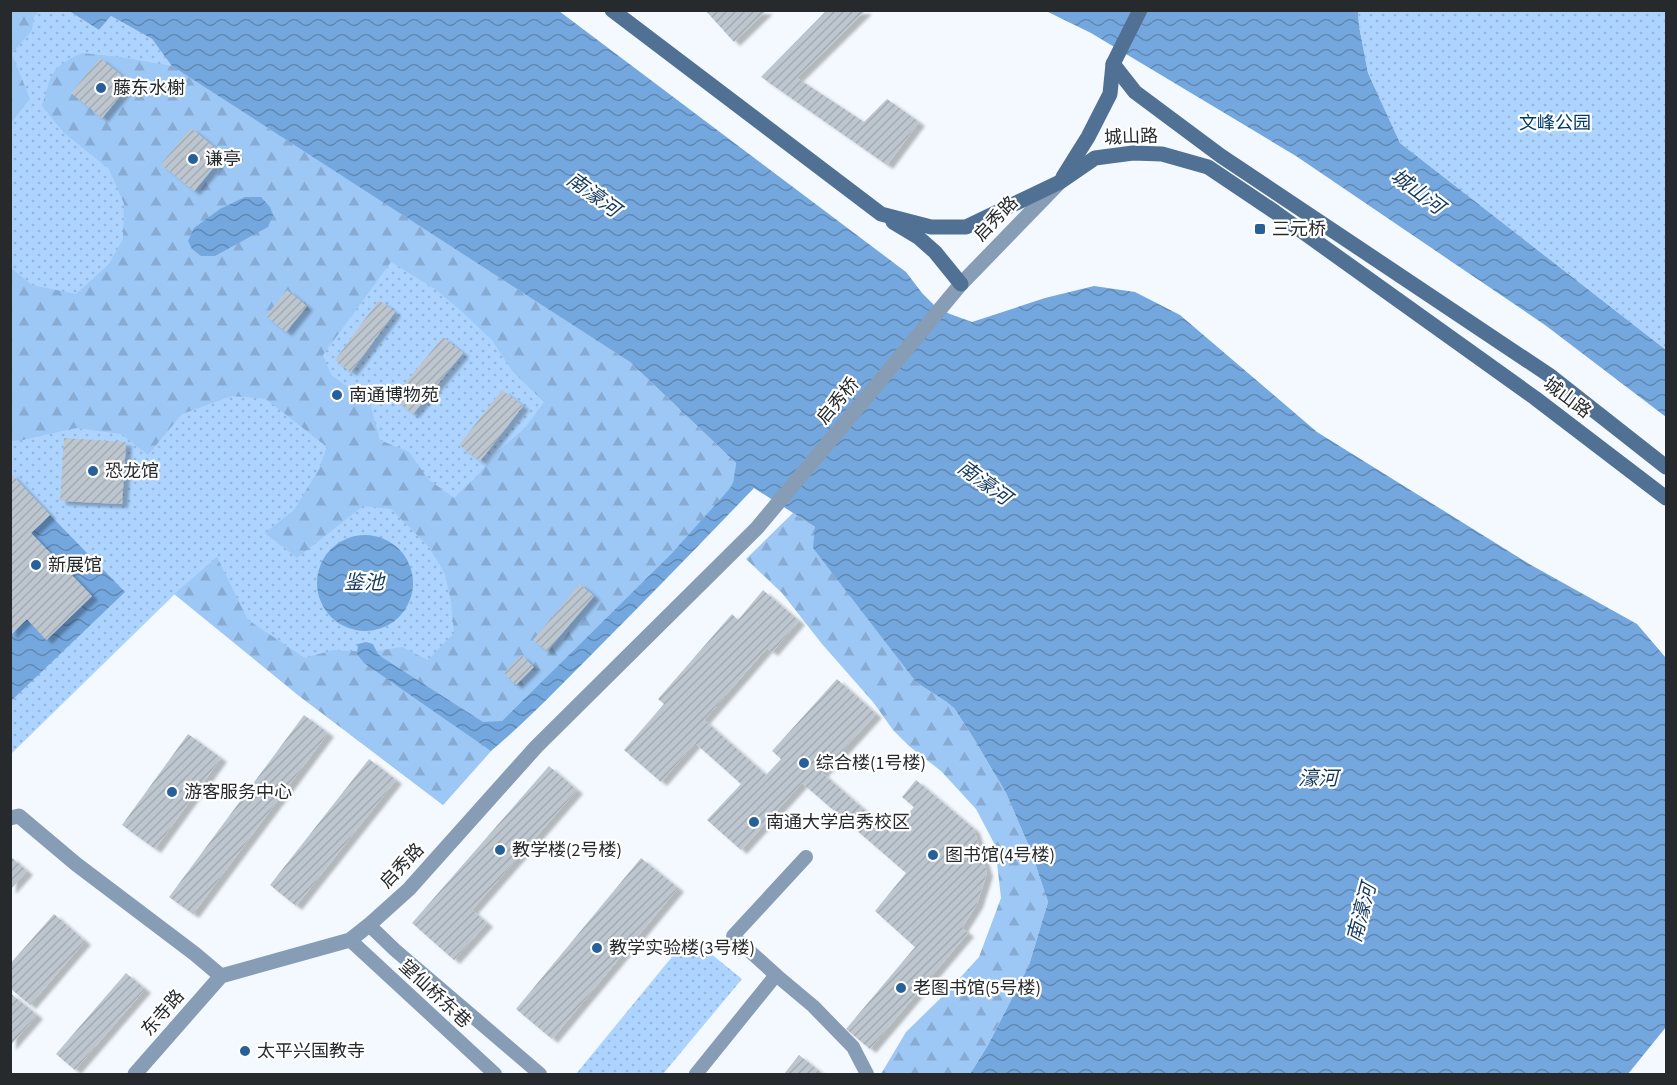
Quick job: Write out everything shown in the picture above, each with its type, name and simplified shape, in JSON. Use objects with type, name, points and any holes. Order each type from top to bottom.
[{"type":"main road","name":"城山路","points":[[612,10],[881,214],[931,227],[966,227],[1060,182],[1095,158],[1133,153],[1162,154],[1208,167],[1285,219],[1535,398],[1666,498]]},
{"type":"main road","points":[[1060,182],[1088,137],[1110,94],[1115,59],[1140,10]]},
{"type":"main road","name":"城山路","points":[[1115,59],[1135,92],[1221,156],[1549,375],[1666,467]]},
{"type":"main road","points":[[881,214],[918,237],[935,252],[961,284]]},
{"type":"street","name":"启秀路","points":[[949,299],[1060,182]]},
{"type":"street","name":"启秀桥","points":[[758,528],[949,299]]},
{"type":"street","name":"启秀路","points":[[221,976],[350,940],[369,925],[409,889],[536,747],[758,528]]},
{"type":"street","points":[[10,818],[19,816],[76,864],[221,976]]},
{"type":"street","name":"东寺路","points":[[135,1074],[221,976]]},
{"type":"lane","points":[[806,857],[733,936],[813,1005],[853,1047],[867,1074]]},
{"type":"lane","points":[[369,925],[540,1074]]},
{"type":"lane","name":"望仙桥东巷","points":[[350,940],[495,1074]]},
{"type":"lane","points":[[696,1074],[776,975]]},
{"type":"green space","points":[[11,10],[39,11],[34,17],[32,30],[12,54],[30,99],[11,123]]},
{"type":"green space","name":"南通博物苑","points":[[11,11],[69,11],[99,30],[111,16],[152,39],[173,66],[630,362],[671,554],[502,721],[491,751],[443,805],[298,695],[175,594],[11,754]]},
{"type":"green space","name":"文峰公园","points":[[1358,11],[1666,11],[1666,350],[1400,143],[1368,73]]},
{"type":"green space","name":"南通博物苑","points":[[82,53],[172,66],[630,362],[736,463],[734,485],[671,554],[502,721],[491,751],[443,805],[298,695],[174,594],[217,557],[248,620],[305,658],[333,650],[370,652],[402,647],[428,660],[454,633],[445,574],[429,547],[391,509],[363,506],[297,558],[265,533],[294,510],[319,469],[327,447],[266,399],[232,396],[182,414],[148,455],[121,434],[76,428],[11,441],[10,267],[32,285],[76,294],[109,264],[123,239],[124,204],[109,169],[64,133],[42,106],[53,73],[71,58]],"holes":[[[391,262],[435,289],[492,340],[513,372],[544,402],[525,428],[497,452],[454,498],[428,479],[409,452],[380,440],[370,403],[331,375],[323,355]]]},
{"type":"green space","points":[[793,513],[815,527],[917,683],[954,708],[1006,793],[1031,851],[1048,902],[1029,965],[988,1045],[970,1074],[881,1074],[906,1032],[979,957],[1001,898],[995,845],[976,809],[941,771],[893,730],[873,702],[822,644],[782,593],[746,559]]},
{"type":"green space","points":[[689,936],[742,979],[663,1074],[576,1074]]},
{"type":"water","name":"濠河","points":[[69,11],[559,11],[906,272],[936,307],[950,314],[972,322],[1045,298],[1094,286],[1135,292],[1180,315],[1317,432],[1531,565],[1637,624],[1666,658],[1666,1027],[1628,1074],[970,1074],[988,1045],[1029,965],[1048,902],[1031,851],[1006,793],[974,739],[954,708],[917,683],[813,548],[815,527],[754,488],[558,688],[491,751],[364,663],[357,654],[358,644],[366,642],[373,644],[383,658],[483,722],[502,721],[671,554],[733,485],[736,463],[630,362],[172,66],[152,39],[111,16],[99,30]]},
{"type":"water","name":"城山河","points":[[1046,11],[1358,11],[1368,73],[1400,143],[1666,350],[1666,417],[1545,325],[1296,156],[1091,33]]},
{"type":"water","points":[[245,197],[261,197],[270,207],[273,215],[268,227],[215,256],[201,256],[192,249],[188,241],[194,228],[220,209]]},
{"type":"water","points":[[50,515],[125,592],[11,701],[11,635],[27,619],[47,640],[92,596],[31,533]]},
{"type":"water","name":"鉴池","points":[[365,535],[384,538],[399,549],[410,564],[413,583],[410,602],[399,617],[384,628],[365,631],[346,628],[331,617],[320,602],[317,583],[320,564],[331,549],[346,538]]},
{"type":"building","points":[[705,10],[767,10],[734,42]]},
{"type":"building","points":[[827,10],[866,10],[797,78],[864,122],[887,99],[919,122],[887,165],[761,77]]},
{"type":"building","name":"藤东水榭","points":[[100,58],[131,83],[102,118],[71,93]]},
{"type":"building","name":"谦亭","points":[[191,128],[224,155],[194,191],[161,164]]},
{"type":"building","points":[[287,290],[307,306],[286,332],[266,316]]},
{"type":"building","points":[[379,300],[395,312],[351,372],[335,360]]},
{"type":"building","points":[[443,337],[463,353],[413,414],[393,398]]},
{"type":"building","points":[[502,390],[523,406],[480,461],[459,445]]},
{"type":"building","name":"恐龙馆","points":[[64,438],[126,442],[122,504],[60,501]]},
{"type":"building","name":"新展馆","points":[[10,473],[50,515],[31,533],[92,596],[46,640],[27,619],[10,635]]},
{"type":"building","points":[[580,584],[594,596],[547,651],[533,640]]},
{"type":"building","points":[[763,590],[799,621],[772,652],[767,648],[704,720],[766,775],[781,759],[772,751],[837,679],[876,714],[822,773],[891,833],[914,807],[902,797],[916,780],[974,829],[987,873],[977,904],[962,928],[968,933],[870,1049],[846,1029],[915,947],[875,911],[906,873],[802,783],[741,850],[707,820],[741,784],[695,743],[661,782],[624,750],[664,704],[658,699],[732,614],[738,620]]},
{"type":"building","points":[[521,655],[534,667],[516,685],[504,673]]},
{"type":"building","points":[[304,715],[328,733],[193,914],[169,897]]},
{"type":"building","name":"游客服务中心","points":[[188,734],[221,758],[155,849],[122,825]]},
{"type":"building","points":[[369,759],[396,780],[296,906],[270,885]]},
{"type":"building","name":"教学楼(2号楼)","points":[[549,766],[577,790],[472,910],[487,923],[454,960],[412,923]]},
{"type":"building","points":[[10,856],[27,871],[10,890]]},
{"type":"building","name":"教学实验楼(3号楼)","points":[[641,858],[678,888],[552,1039],[516,1009]]},
{"type":"building","points":[[54,914],[85,941],[30,1005],[10,988],[10,964]]},
{"type":"building","points":[[126,973],[145,989],[75,1070],[56,1054]]},
{"type":"building","points":[[10,993],[37,1015],[10,1046]]},
{"type":"building","points":[[799,1055],[823,1074],[784,1074]]},
{"type":"place","name":"藤东水榭","points":[[101,88]]},
{"type":"place","name":"谦亭","points":[[193,159]]},
{"type":"place","name":"三元桥","points":[[1260,229]]},
{"type":"place","name":"南通博物苑","points":[[337,395]]},
{"type":"place","name":"恐龙馆","points":[[93,471]]},
{"type":"place","name":"新展馆","points":[[36,565]]},
{"type":"place","name":"综合楼(1号楼)","points":[[804,763]]},
{"type":"place","name":"游客服务中心","points":[[172,792]]},
{"type":"place","name":"南通大学启秀校区","points":[[754,822]]},
{"type":"place","name":"教学楼(2号楼)","points":[[500,850]]},
{"type":"place","name":"图书馆(4号楼)","points":[[933,855]]},
{"type":"place","name":"教学实验楼(3号楼)","points":[[597,948]]},
{"type":"place","name":"老图书馆(5号楼)","points":[[901,988]]},
{"type":"place","name":"太平兴国教寺","points":[[245,1051]]},
{"type":"water label","name":"南濠河","points":[[593,195]]},
{"type":"water label","name":"南濠河","points":[[984,483]]},
{"type":"water label","name":"南濠河","points":[[1362,913]]}]
